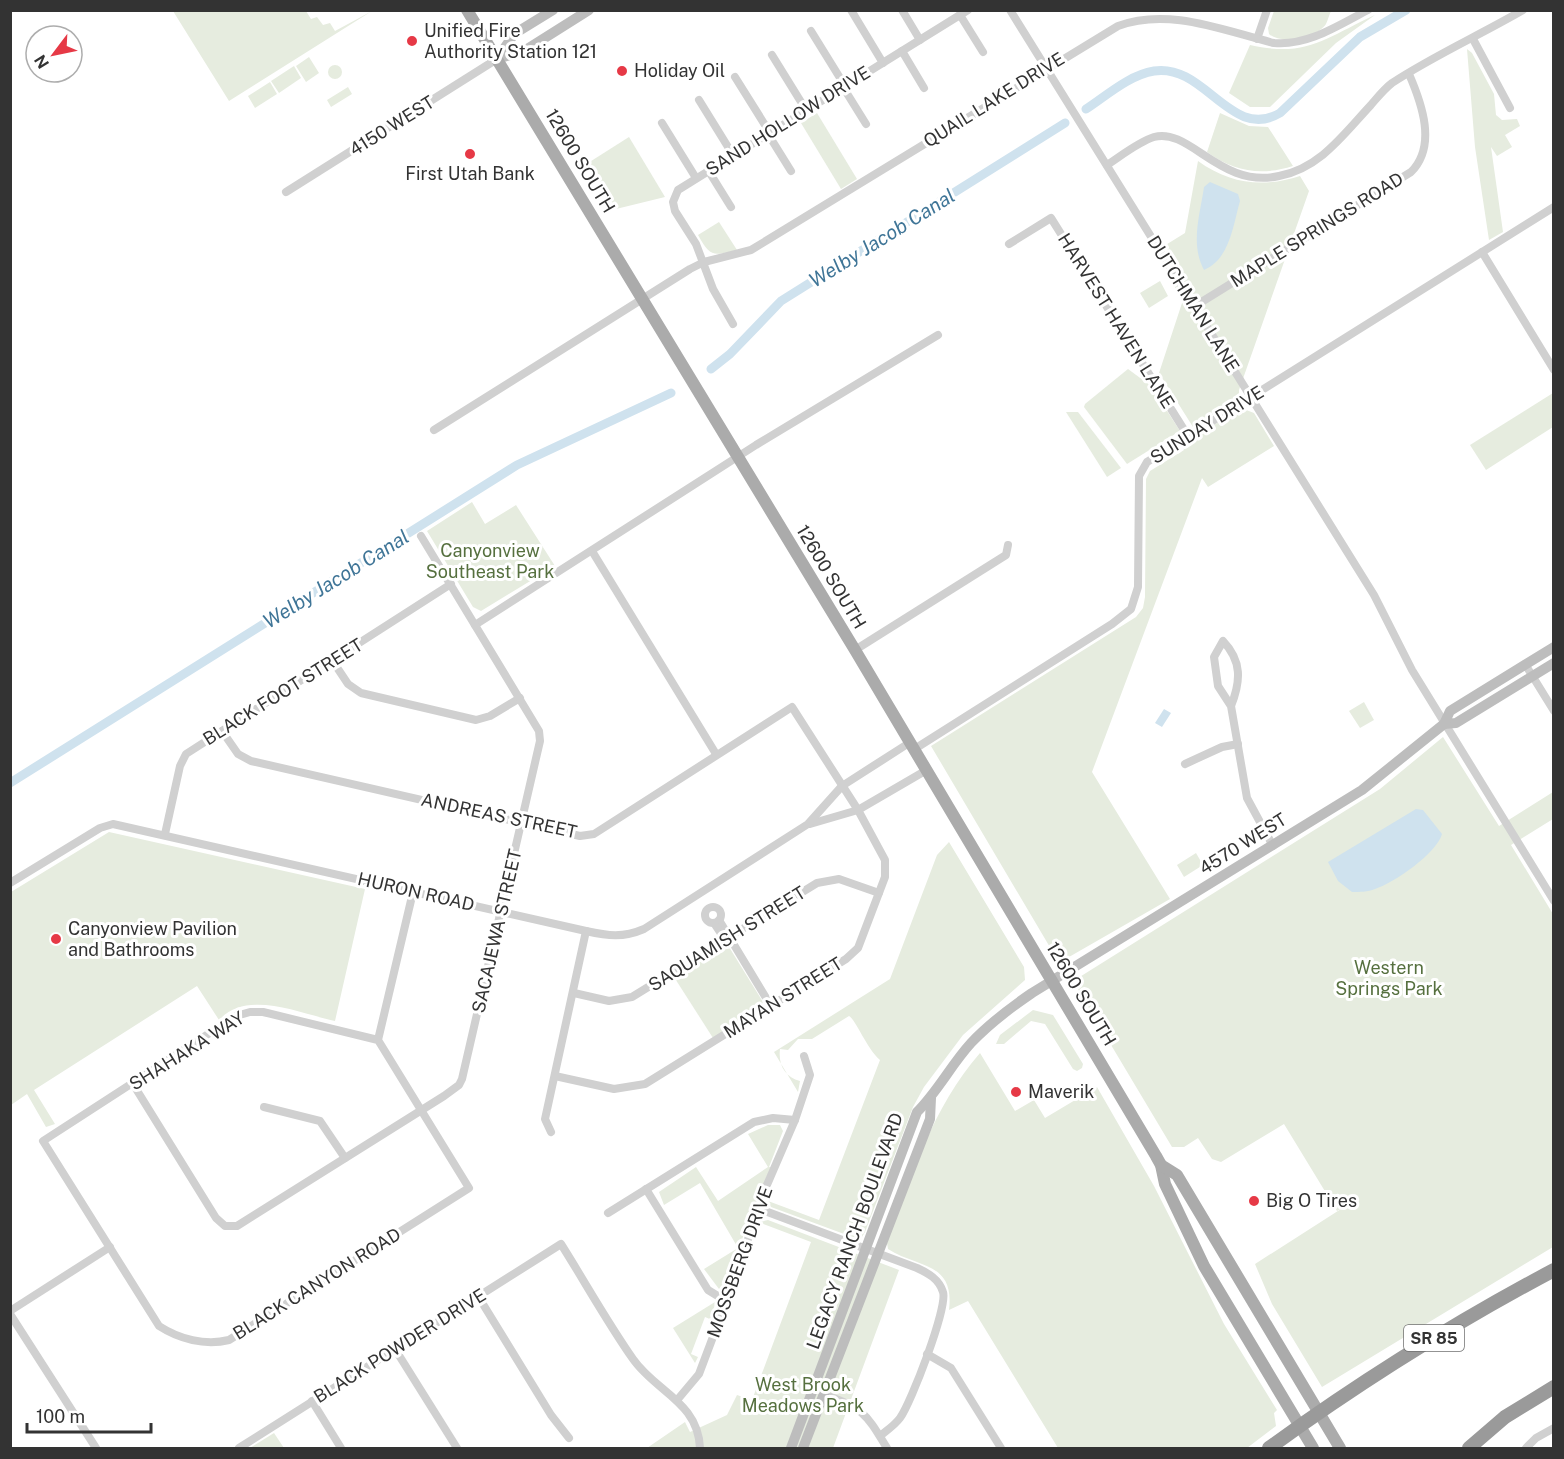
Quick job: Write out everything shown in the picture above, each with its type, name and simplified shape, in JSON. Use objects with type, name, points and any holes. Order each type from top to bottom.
[{"type":"highway","name":"SR 85","points":[[1269,1449],[1319,1413],[1440,1334],[1554,1270]]},
{"type":"highway","points":[[1469,1449],[1505,1418],[1554,1387]]},
{"type":"main road","name":"12600 SOUTH","points":[[467,10],[855,650],[1161,1165],[1165,1184],[1204,1266],[1313,1449]]},
{"type":"main road","name":"12600 SOUTH","points":[[1161,1165],[1177,1175],[1340,1449]]},
{"type":"street","points":[[497,60],[514,34],[553,10]]},
{"type":"street","points":[[497,60],[524,51],[590,10]]},
{"type":"street","points":[[851,10],[883,63]]},
{"type":"street","points":[[902,10],[920,40]]},
{"type":"street","name":"SAND HOLLOW DRIVE","points":[[733,324],[712,289],[704,262],[673,202],[678,190],[920,40],[956,14],[968,10]]},
{"type":"street","name":"DUTCHMAN LANE","points":[[1010,10],[1374,596],[1412,670],[1554,901]]},
{"type":"street","points":[[1257,39],[1268,10]]},
{"type":"street","name":"QUAIL LAKE DRIVE","points":[[434,430],[704,262],[751,250],[1109,30],[1146,18],[1172,19],[1274,43],[1298,42],[1368,10]]},
{"type":"street","points":[[1107,165],[1149,139],[1165,135],[1176,137],[1214,164],[1246,177],[1277,177],[1292,173],[1324,155],[1391,84],[1523,10]]},
{"type":"street","points":[[956,14],[982,52]]},
{"type":"street","points":[[811,31],[866,124]]},
{"type":"street","points":[[1473,39],[1510,108]]},
{"type":"street","points":[[902,51],[924,88]]},
{"type":"street","points":[[772,55],[806,110]]},
{"type":"street","name":"4150 WEST","points":[[286,192],[497,60]]},
{"type":"street","name":"MAPLE SPRINGS ROAD","points":[[1195,306],[1411,172],[1419,164],[1426,141],[1420,103],[1409,74]]},
{"type":"street","points":[[735,77],[791,171]]},
{"type":"street","points":[[699,100],[733,155]]},
{"type":"street","points":[[662,123],[696,178]]},
{"type":"street","points":[[708,170],[731,207]]},
{"type":"street","name":"SUNDAY DRIVE","points":[[911,747],[1112,624],[1131,609],[1138,587],[1140,472],[1153,457],[1554,207]]},
{"type":"street","name":"HARVEST HAVEN LANE","points":[[1009,244],[1051,218],[1188,436]]},
{"type":"street","points":[[1482,252],[1554,370]]},
{"type":"street","points":[[475,625],[738,458],[938,335]]},
{"type":"street","name":"SACAJEWA STREET","points":[[133,1084],[216,1218],[225,1226],[237,1226],[459,1085],[502,912],[540,741],[540,731],[421,536]]},
{"type":"street","points":[[855,650],[1006,555],[1008,544]]},
{"type":"street","points":[[592,551],[716,754]]},
{"type":"street","name":"BLACK FOOT STREET","points":[[165,834],[180,766],[186,754],[451,584]]},
{"type":"street","points":[[1231,706],[1240,683],[1235,654],[1223,640],[1214,657],[1218,686],[1231,706],[1247,798],[1273,846]]},
{"type":"street","name":"4570 WEST","points":[[1052,981],[1362,790],[1444,724],[1450,711],[1554,647]]},
{"type":"street","points":[[332,660],[348,684],[361,693],[476,720],[490,716],[520,698]]},
{"type":"street","name":"4570 WEST","points":[[1444,724],[1456,723],[1554,663]]},
{"type":"street","points":[[1525,664],[1554,711]]},
{"type":"street","name":"ANDREAS STREET","points":[[222,731],[238,754],[251,761],[580,836],[594,834],[792,707]]},
{"type":"street","name":"MAYAN STREET","points":[[555,1076],[614,1089],[645,1084],[846,959],[858,948],[885,877],[885,860],[858,810],[792,707]]},
{"type":"street","points":[[1185,764],[1214,750],[1238,744]]},
{"type":"street","name":"HURON ROAD","points":[[10,883],[106,825],[165,834],[586,931],[610,936],[627,936],[644,929],[808,824],[842,786],[911,747]]},
{"type":"street","name":"HURON ROAD","points":[[808,824],[858,810],[925,771]]},
{"type":"street","name":"SAQUAMISH STREET","points":[[574,993],[609,1001],[632,998],[827,879],[839,879],[879,893]]},
{"type":"street","points":[[413,892],[378,1040],[421,1111]]},
{"type":"street","points":[[699,894],[709,907],[719,909],[717,922],[722,935],[728,939],[771,1006]]},
{"type":"street","points":[[709,907],[704,916],[707,921],[717,922]]},
{"type":"street","points":[[551,1132],[545,1119],[586,931]]},
{"type":"street","name":"LEGACY RANCH BOULEVARD","points":[[803,1449],[917,1112],[931,1098],[970,1044],[994,1021],[1052,981]]},
{"type":"street","name":"SHAHAKA WAY","points":[[43,1141],[236,1016],[250,1012],[263,1012],[378,1040]]},
{"type":"street","name":"MOSSBERG DRIVE","points":[[678,1399],[699,1374],[742,1260],[757,1208],[775,1172],[795,1120],[810,1075],[804,1056]]},
{"type":"street","points":[[264,1107],[320,1121],[345,1158]]},
{"type":"street","name":"BLACK CANYON ROAD","points":[[43,1141],[159,1326],[185,1339],[216,1343],[229,1340],[469,1188],[421,1111]]},
{"type":"street","points":[[608,1213],[754,1122],[773,1118],[795,1120]]},
{"type":"street","points":[[646,1189],[708,1290],[726,1301]]},
{"type":"street","points":[[757,1208],[930,1274],[943,1292],[944,1305],[927,1354],[900,1418],[880,1436]]},
{"type":"street","name":"BLACK POWDER DRIVE","points":[[239,1449],[561,1244],[632,1359],[650,1379],[678,1399]]},
{"type":"street","points":[[96,1449],[10,1312],[110,1247]]},
{"type":"street","name":"LEGACY RANCH BOULEVARD","points":[[791,1449],[872,1250]]},
{"type":"street","points":[[478,1296],[551,1415],[569,1438]]},
{"type":"street","points":[[395,1349],[457,1449]]},
{"type":"street","points":[[927,1354],[951,1368],[1001,1449]]},
{"type":"street","points":[[823,1394],[857,1407],[866,1415],[887,1449]]},
{"type":"street","points":[[678,1399],[697,1430],[700,1449]]},
{"type":"street","points":[[312,1401],[341,1449]]},
{"type":"street","points":[[1526,1449],[1536,1438],[1554,1428]]},
{"type":"green space","points":[[173,11],[306,11],[311,19],[317,17],[323,25],[330,23],[335,31],[372,11],[229,101]]},
{"type":"green space","points":[[1274,11],[1331,11],[1326,24],[1315,33],[1299,38],[1282,39],[1269,34],[1268,28]]},
{"type":"green space","points":[[1375,15],[1336,43],[1270,107],[1250,107],[1229,93],[1250,45],[1287,49],[1315,44]]},
{"type":"green space","points":[[1467,49],[1472,53],[1494,94],[1496,115],[1502,120],[1517,119],[1520,126],[1505,135],[1512,147],[1497,156],[1491,147],[1503,232],[1489,240],[1475,147]]},
{"type":"green space","points":[[309,57],[319,73],[306,82],[296,66]]},
{"type":"green space","points":[[335,65],[340,67],[342,72],[340,77],[335,79],[330,77],[328,72],[330,67]]},
{"type":"green space","points":[[294,66],[301,78],[279,93],[271,81]]},
{"type":"green space","points":[[270,82],[277,94],[255,108],[248,96]]},
{"type":"green space","points":[[348,87],[352,94],[331,107],[327,100]]},
{"type":"green space","points":[[817,113],[857,179],[841,189],[801,123]]},
{"type":"green space","points":[[1220,113],[1249,126],[1268,127],[1293,166],[1270,171],[1248,170],[1227,164],[1207,152]]},
{"type":"green space","points":[[629,137],[665,197],[616,209],[588,163]]},
{"type":"green space","points":[[1198,161],[1222,175],[1247,182],[1273,182],[1300,176],[1309,191],[1239,390],[1239,399],[1193,427],[1159,373],[1183,300],[1167,275],[1178,268],[1164,246],[1185,233]]},
{"type":"green space","points":[[719,222],[737,250],[717,254],[709,251],[702,242],[698,235]]},
{"type":"green space","points":[[1160,281],[1168,296],[1149,308],[1140,293]]},
{"type":"green space","points":[[1128,369],[1151,386],[1180,431],[1127,464],[1084,407]]},
{"type":"green space","points":[[1553,393],[1553,427],[1486,470],[1470,445]]},
{"type":"green space","points":[[1241,408],[1254,413],[1274,446],[1208,487],[1202,478],[1092,772],[1170,899],[1069,957],[1063,958],[1051,949],[931,746],[1136,617],[1143,608],[1145,597],[1146,479],[1150,471],[1184,450],[1182,445]]},
{"type":"green space","points":[[1066,412],[1078,412],[1121,468],[1107,477]]},
{"type":"green space","name":"Canyonview Southeast Park","points":[[472,502],[485,524],[516,505],[555,566],[481,611],[473,607],[427,531]]},
{"type":"green space","points":[[1364,702],[1374,720],[1360,728],[1349,711]]},
{"type":"green space","name":"Western Springs Park","points":[[1443,737],[1499,826],[1553,792],[1553,819],[1511,845],[1553,914],[1553,1247],[1322,1387],[1272,1304],[1255,1264],[1355,1200],[1337,1211],[1284,1124],[1221,1162],[1212,1159],[1198,1138],[1184,1147],[1172,1147],[1077,988],[1078,978],[1380,789]]},
{"type":"green space","points":[[109,832],[365,889],[335,1021],[291,1009],[259,1005],[244,1006],[231,1011],[219,1020],[197,986],[34,1090],[55,1124],[46,1127],[27,1094],[11,1105],[11,892]]},
{"type":"green space","points":[[949,842],[1024,967],[1025,980],[963,1035],[924,1087],[913,1107],[862,1237],[855,1238],[771,1207],[768,1201],[819,1220],[880,1060],[849,1016],[812,1039],[798,1039],[788,1050],[780,1049],[781,1064],[774,1052],[890,979],[937,855]]},
{"type":"green space","points":[[1196,853],[1203,865],[1184,877],[1177,865]]},
{"type":"green space","points":[[723,947],[729,947],[763,1002],[761,1008],[713,1038],[674,977]]},
{"type":"green space","points":[[1033,1010],[1053,1015],[1083,1064],[1082,1068],[1077,1071],[1073,1069],[1045,1024],[1031,1021],[1004,1044],[996,1044],[1000,1035]]},
{"type":"green space","points":[[980,1053],[1015,1111],[1034,1100],[1045,1118],[1097,1087],[1154,1186],[1224,1324],[1277,1410],[1274,1413],[1276,1426],[1247,1448],[1058,1448],[968,1301],[949,1310],[946,1282],[940,1274],[932,1268],[888,1249],[887,1243],[905,1193],[936,1120],[963,1074]]},
{"type":"green space","points":[[787,1074],[800,1081],[798,1092]]},
{"type":"green space","points":[[768,1125],[780,1125],[783,1131],[769,1167],[771,1167],[747,1221],[740,1248],[725,1285],[719,1289],[704,1269],[738,1248],[700,1183],[664,1205],[659,1192],[696,1167],[718,1201],[768,1167],[748,1134]]},
{"type":"green space","name":"West Brook Meadows Park","points":[[768,1220],[899,1270],[833,1448],[647,1448],[685,1422],[690,1432],[727,1415],[737,1395],[752,1400],[811,1242],[758,1222]]},
{"type":"green space","points":[[715,1302],[712,1320],[705,1317],[691,1354],[698,1357],[695,1363],[673,1328]]},
{"type":"green space","points":[[274,1433],[284,1448],[250,1448]]},
{"type":"water","points":[[1210,182],[1238,194],[1240,201],[1225,250],[1213,265],[1204,270],[1198,250],[1197,229],[1204,187]]},
{"type":"water","points":[[1164,709],[1171,713],[1162,727],[1155,723]]},
{"type":"water","points":[[1416,809],[1423,810],[1442,834],[1424,858],[1393,881],[1372,890],[1352,892],[1338,881],[1328,862]]},
{"type":"waterway","name":"Welby Jacob Canal","points":[[1086,109],[1118,87],[1145,73],[1172,72],[1188,78],[1247,118],[1263,119],[1280,113],[1360,37],[1406,10]]},
{"type":"waterway","name":"Welby Jacob Canal","points":[[711,369],[730,354],[781,301],[1065,123]]},
{"type":"waterway","name":"Welby Jacob Canal","points":[[10,783],[517,465],[671,393]]},
{"type":"place","name":"Unified Fire Authority Station 121","points":[[412,41]]},
{"type":"place","name":"Holiday Oil","points":[[622,71]]},
{"type":"place","name":"First Utah Bank","points":[[470,154]]},
{"type":"place","name":"Canyonview Pavilion and Bathrooms","points":[[56,939]]},
{"type":"place","name":"Maverik","points":[[1016,1092]]},
{"type":"place","name":"Big O Tires","points":[[1254,1201]]}]
